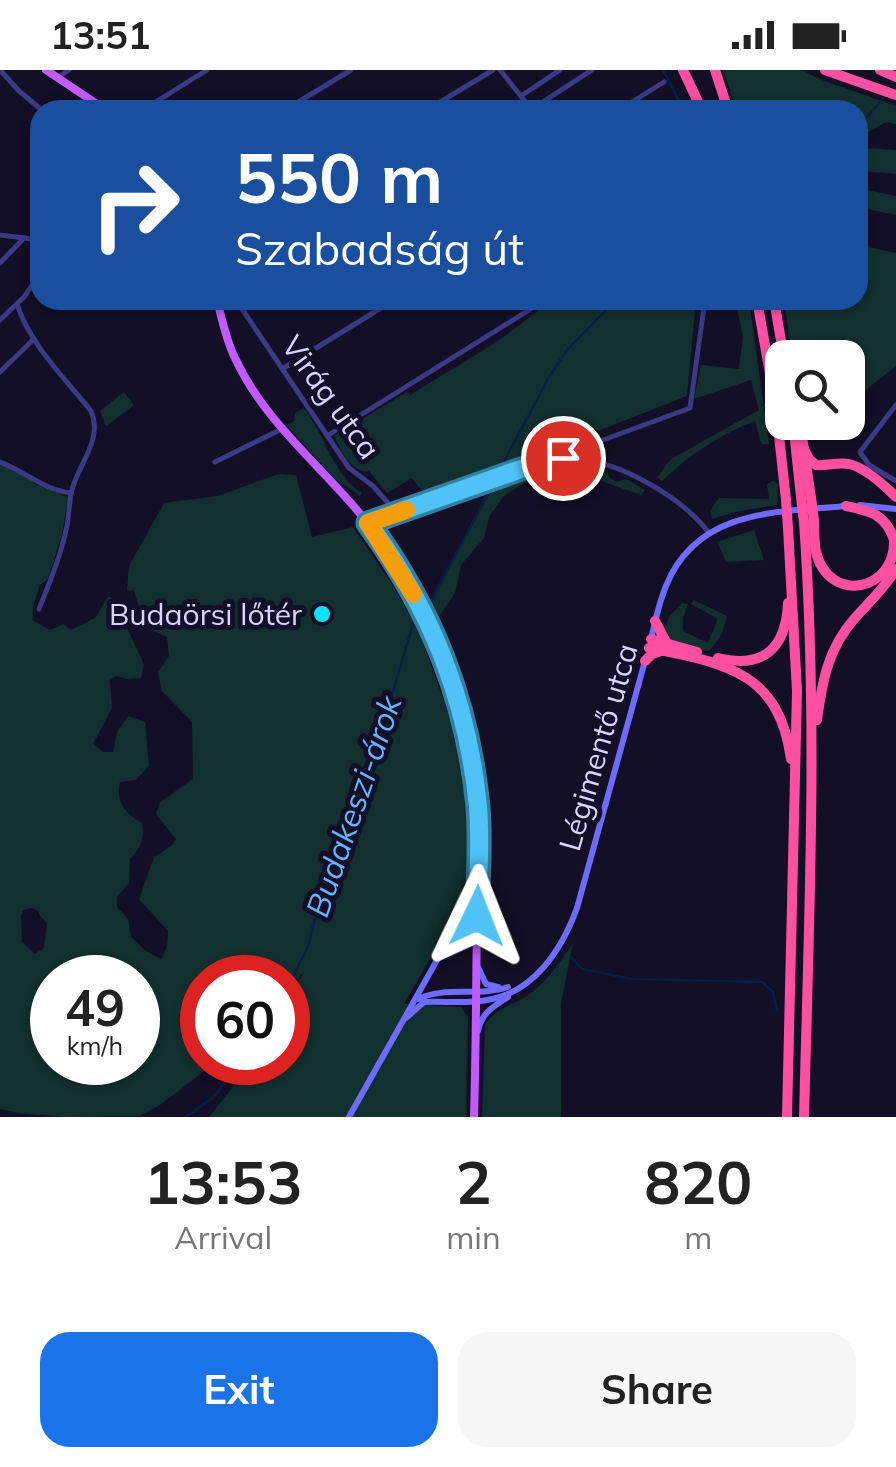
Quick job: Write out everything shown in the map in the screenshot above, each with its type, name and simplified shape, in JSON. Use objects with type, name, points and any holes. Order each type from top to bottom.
[{"type":"highway","points":[[683,70],[697,100]]},
{"type":"highway","points":[[715,70],[725,100]]},
{"type":"highway","points":[[825,70],[889,93]]},
{"type":"highway","points":[[880,70],[895,76]]},
{"type":"highway","points":[[759,310],[786,500],[796,646],[796,808],[787,1117]]},
{"type":"highway","points":[[776,310],[781,340]]},
{"type":"highway","points":[[799,440],[807,499]]},
{"type":"highway","points":[[801,440],[816,465],[854,466],[896,497]]},
{"type":"highway","points":[[804,449],[813,751],[804,1117]]},
{"type":"highway","points":[[809,522],[816,554],[828,574],[847,586],[874,583],[894,559],[892,534],[876,515],[846,506]]},
{"type":"highway","points":[[645,661],[664,647],[741,662],[771,651],[781,638],[787,616],[788,532]]},
{"type":"highway","points":[[813,751],[831,652],[846,627],[896,569]]},
{"type":"highway","points":[[656,621],[664,647]]},
{"type":"highway","points":[[650,643],[735,671],[770,698],[786,732],[796,808]]},
{"type":"main road","points":[[46,70],[91,100]]},
{"type":"main road","points":[[220,310],[235,358],[258,398],[368,523],[415,597],[457,694],[468,736],[476,796],[474,1117]]},
{"type":"main road","name":"Légimentő utca","points":[[476,997],[506,995],[528,981],[554,955],[569,930],[666,586],[679,561],[709,533],[731,522],[768,513],[872,505],[896,509]]},
{"type":"main road","points":[[349,1117],[478,886]]},
{"type":"main road","points":[[463,913],[477,916]]},
{"type":"main road","points":[[477,966],[486,984],[493,988],[508,987]]},
{"type":"main road","points":[[406,1018],[424,1002],[458,1002],[528,981]]},
{"type":"main road","points":[[476,1038],[489,1008],[528,981]]},
{"type":"main road","points":[[413,1003],[427,994],[476,997]]},
{"type":"main road","points":[[458,1002],[476,1020]]},
{"type":"street","points":[[0,70],[30,100]]},
{"type":"street","points":[[58,78],[70,70]]},
{"type":"street","points":[[159,100],[207,70]]},
{"type":"street","points":[[302,100],[351,70]]},
{"type":"street","points":[[444,100],[496,70],[524,100]]},
{"type":"street","points":[[521,96],[560,70]]},
{"type":"street","points":[[547,100],[592,70]]},
{"type":"street","points":[[635,100],[664,82]]},
{"type":"street","points":[[0,235],[30,239]]},
{"type":"street","points":[[0,262],[24,238]]},
{"type":"street","points":[[0,320],[30,288]]},
{"type":"street","points":[[18,304],[34,340],[96,421],[92,442],[71,493],[66,532],[39,609]]},
{"type":"street","name":"Virág utca","points":[[243,310],[355,474],[373,486],[396,513]]},
{"type":"street","points":[[282,368],[378,310]]},
{"type":"street","points":[[327,436],[530,310]]},
{"type":"street","points":[[563,458],[690,408],[704,310]]},
{"type":"street","points":[[0,372],[34,340]]},
{"type":"street","points":[[896,404],[860,452],[869,465],[896,482]]},
{"type":"street","points":[[215,462],[282,429]]},
{"type":"street","points":[[368,523],[563,458],[588,460],[626,472],[678,502],[709,533]]},
{"type":"street","points":[[0,462],[40,484],[71,493]]},
{"type":"green space","points":[[723,70],[802,70],[896,106],[896,124],[886,122],[868,132],[868,100],[734,100]]},
{"type":"green space","points":[[868,148],[896,150],[896,174],[868,172]]},
{"type":"green space","points":[[868,190],[896,196],[896,215],[868,209]]},
{"type":"green space","points":[[868,247],[896,253],[896,366],[867,389],[865,340],[790,340],[785,310],[868,310]]},
{"type":"green space","points":[[539,310],[695,310],[687,396],[425,495],[412,478],[387,493],[369,471],[362,471],[347,460],[334,436],[498,341]]},
{"type":"green space","points":[[737,310],[750,310],[765,440],[769,444],[761,444],[755,421],[706,446],[662,481],[657,477],[671,459],[759,410],[751,380],[694,399],[701,365],[739,369],[743,336]]},
{"type":"green space","points":[[124,392],[134,405],[106,426],[100,411]]},
{"type":"green space","points":[[304,408],[344,477],[362,493],[360,496],[333,477],[287,425]]},
{"type":"green space","points":[[0,463],[20,471],[35,484],[68,497],[62,534],[48,579],[40,585],[32,620],[50,630],[63,624],[71,630],[95,618],[108,596],[121,605],[118,609],[144,664],[141,678],[116,676],[110,680],[112,708],[93,744],[103,752],[113,752],[117,732],[128,716],[145,722],[149,766],[136,780],[120,782],[123,806],[142,823],[143,834],[130,859],[129,883],[117,897],[117,907],[128,919],[131,937],[154,955],[30,955],[30,1085],[160,1085],[160,958],[167,947],[168,931],[139,899],[154,857],[176,839],[156,814],[160,802],[193,779],[192,722],[162,691],[158,672],[169,656],[167,637],[151,630],[141,615],[134,590],[127,591],[129,566],[164,503],[217,496],[279,474],[296,475],[312,537],[353,527],[419,631],[450,718],[459,718],[473,798],[472,886],[404,1004],[461,1007],[468,1017],[466,1117],[209,1117],[234,1085],[310,1085],[310,955],[180,955],[180,1085],[186,1085],[139,1116],[18,1113],[0,1109]],"holes":[[[23,910],[38,911],[47,923],[44,948],[35,954],[22,942],[21,916]]]},
{"type":"green space","points":[[583,465],[578,473],[533,477],[503,497],[489,517],[484,538],[461,565],[455,593],[436,621],[429,605],[495,484],[545,466]]},
{"type":"green space","points":[[584,466],[606,470],[616,482],[626,479],[645,490],[641,495],[579,473]]},
{"type":"green space","points":[[767,484],[778,484],[777,505],[712,519],[710,511],[719,498],[769,499]]},
{"type":"green space","points":[[754,530],[764,560],[726,562],[717,542]]},
{"type":"green space","points":[[694,600],[727,616],[722,634],[710,650],[670,640],[664,631],[669,617],[682,603],[688,604],[683,631],[708,643],[718,619],[691,604]]},
{"type":"green space","points":[[573,943],[561,1004],[561,1117],[482,1117],[485,1024],[537,988]]},
{"type":"waterway","points":[[663,70],[678,100]]},
{"type":"waterway","name":"Budakeszi-árok","points":[[868,116],[885,96]]},
{"type":"waterway","name":"Budakeszi-árok","points":[[499,471],[549,377],[567,350],[606,310]]},
{"type":"waterway","name":"Budakeszi-árok","points":[[431,601],[491,488]]},
{"type":"waterway","name":"Budakeszi-árok","points":[[304,955],[316,913],[362,796],[413,624]]},
{"type":"waterway","points":[[571,957],[582,969],[632,979],[762,982],[773,992],[777,1010]]},
{"type":"waterway","name":"Budakeszi-árok","points":[[186,1117],[215,1096],[222,1085]]},
{"type":"slow traffic","points":[[406,510],[368,523],[413,594]]},
{"type":"place","name":"Budaörsi lőtér","points":[[322,614]]},
{"type":"route","points":[[477,916],[478,811],[465,720],[446,662],[423,612],[368,523],[563,458]]}]
